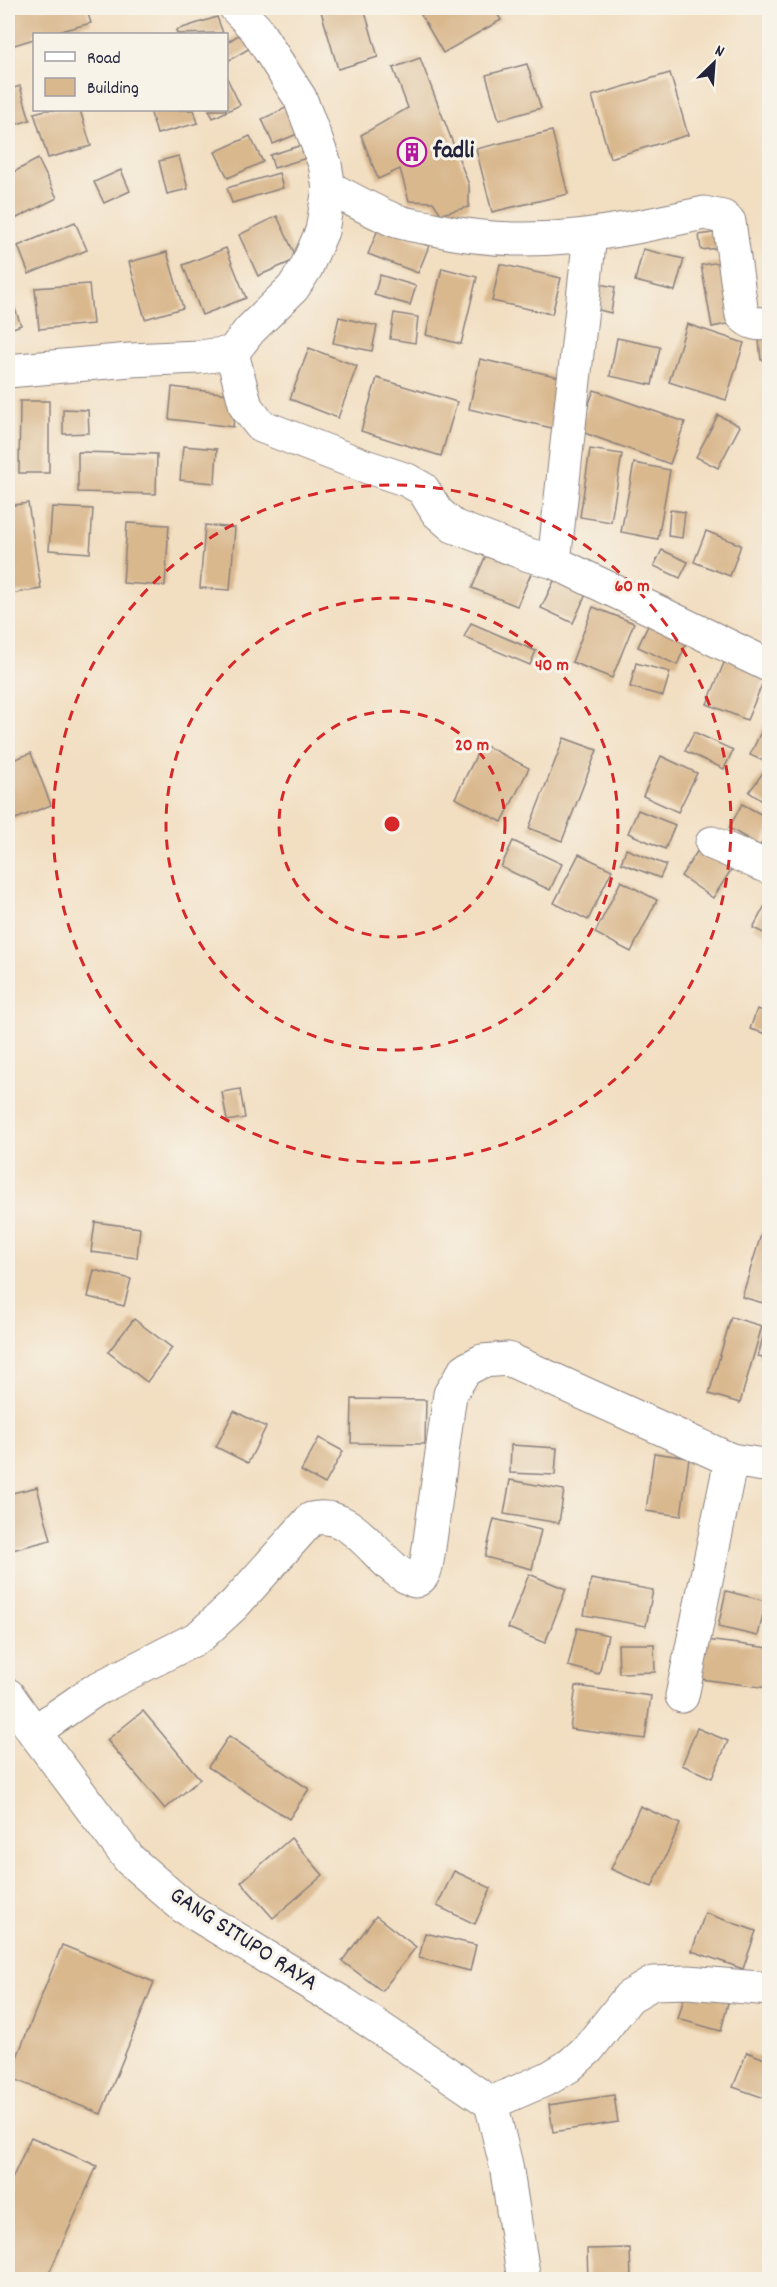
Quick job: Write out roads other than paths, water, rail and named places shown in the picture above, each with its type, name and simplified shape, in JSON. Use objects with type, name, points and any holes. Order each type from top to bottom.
[{"type":"street","points":[[8,371],[232,353],[250,330],[293,288],[306,268],[322,231],[328,188],[325,164],[300,98],[256,29],[236,8]]},
{"type":"street","points":[[328,188],[395,220],[457,235],[509,240],[554,240],[591,235],[704,213],[723,217],[729,222],[742,315],[748,322],[758,325],[770,323]]},
{"type":"street","points":[[554,562],[591,235]]},
{"type":"street","points":[[232,353],[246,407],[261,426],[407,480],[423,489],[437,512],[453,526],[554,562],[770,666]]},
{"type":"street","points":[[712,843],[770,868]]},
{"type":"street","points":[[34,1732],[95,1690],[199,1637],[234,1605],[311,1519],[328,1517],[343,1524],[360,1535],[398,1572],[415,1581],[421,1579],[426,1566],[450,1394],[465,1370],[482,1361],[508,1359],[731,1460],[770,1466]]},
{"type":"street","points":[[682,1696],[731,1460]]},
{"type":"street","name":"GANG SITUPO RAYA","points":[[8,1695],[130,1860],[184,1907],[344,2004],[491,2103]]},
{"type":"street","points":[[524,2280],[506,2165],[491,2103],[549,2078],[569,2066],[588,2049],[629,1997],[653,1983],[688,1982],[770,1989]]},
{"type":"place","name":"fadli","points":[[412,152]]}]
